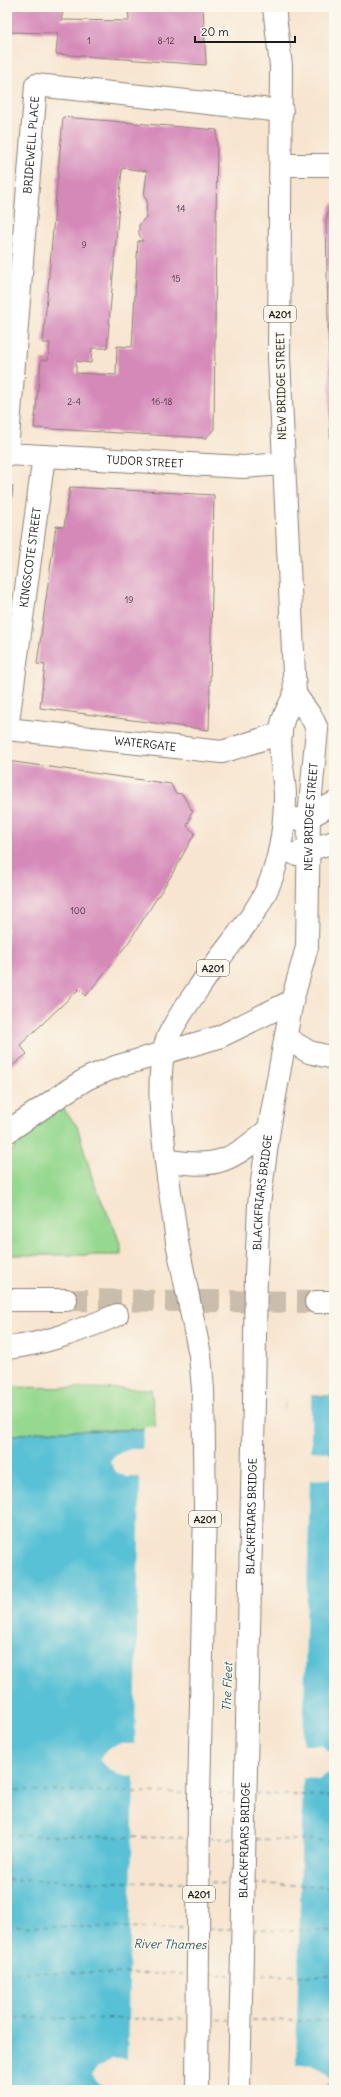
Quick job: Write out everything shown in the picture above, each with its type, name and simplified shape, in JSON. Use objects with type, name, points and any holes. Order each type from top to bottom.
[{"type":"main road","name":"NEW BRIDGE STREET","points":[[164,1052],[168,1037],[176,1024],[210,971],[243,928],[268,888],[277,858],[284,822],[285,794],[281,733],[282,724],[295,694],[279,357],[282,66],[274,7]]},
{"type":"main road","name":"BRIDEWELL PLACE","points":[[7,453],[36,85],[282,111]]},
{"type":"main road","points":[[282,165],[334,165]]},
{"type":"main road","name":"TUDOR STREET","points":[[7,453],[180,465],[243,467],[283,464]]},
{"type":"main road","name":"KINGSCOTE STREET","points":[[7,730],[44,456]]},
{"type":"main road","name":"NEW BRIDGE STREET","points":[[295,694],[312,718],[317,730],[309,817],[307,947]]},
{"type":"main road","name":"WATERGATE","points":[[7,730],[222,752],[281,733]]},
{"type":"main road","points":[[284,822],[309,817],[334,803]]},
{"type":"main road","points":[[277,858],[308,851],[334,842]]},
{"type":"main road","name":"BLACKFRIARS BRIDGE","points":[[239,2090],[259,1204],[269,1129],[292,1001],[307,947]]},
{"type":"main road","points":[[7,1132],[67,1090],[88,1078],[118,1066],[219,1037],[292,1001]]},
{"type":"main road","points":[[286,1038],[309,1052],[334,1058]]},
{"type":"main road","name":"A201","points":[[164,1052],[160,1100],[177,1242],[200,1355],[205,1433],[197,2090]]},
{"type":"main road","points":[[167,1160],[189,1165],[221,1161],[234,1156],[269,1129]]},
{"type":"main road","points":[[7,1300],[66,1300]]},
{"type":"main road","points":[[7,1348],[47,1341],[68,1335],[117,1314]]},
{"type":"green space","points":[[61,1106],[77,1126],[94,1184],[116,1232],[121,1247],[121,1255],[7,1255],[7,1155]]},
{"type":"green space","points":[[7,1387],[151,1389],[157,1438],[144,1429],[45,1431],[7,1436]]},
{"type":"water","points":[[287,1396],[334,1396],[334,2090],[7,2090],[7,1436],[45,1431],[262,1429],[269,1427],[281,1418]]},
{"type":"pier","points":[[286,1394],[311,1394],[311,1451],[327,1452],[334,1457],[334,1476],[328,1479],[310,1480],[303,1745],[321,1745],[333,1755],[334,1769],[320,1779],[303,1778],[296,2064],[312,2065],[327,2072],[333,2080],[322,2090],[107,2090],[97,2083],[91,2075],[97,2068],[112,2059],[127,2059],[134,1776],[119,1775],[109,1769],[99,1759],[108,1749],[120,1744],[135,1744],[140,1477],[127,1477],[116,1472],[110,1462],[116,1455],[130,1449],[142,1449],[144,1427],[261,1427],[272,1424],[281,1415],[285,1407]]},
{"type":"building","points":[[7,7],[64,7],[61,20],[129,21],[128,7],[203,7],[206,65],[56,54],[58,33],[7,32]]},
{"type":"building","points":[[63,117],[217,130],[214,429],[206,438],[34,428],[41,360],[48,360],[50,343],[43,343]],"holes":[[[122,168],[147,171],[144,197],[147,200],[146,217],[139,225],[139,234],[143,241],[138,241],[132,347],[117,346],[116,375],[76,373],[76,361],[91,363],[92,348],[107,348]]]},
{"type":"building","points":[[334,202],[334,521],[332,520],[326,220],[330,207]]},
{"type":"building","points":[[7,486],[13,486],[8,529],[7,529]]},
{"type":"building","points":[[70,487],[214,495],[209,730],[40,708],[45,665],[37,664],[56,526],[64,527]]},
{"type":"building","points":[[7,761],[171,784],[175,793],[182,794],[193,812],[190,814],[190,819],[187,826],[195,833],[171,876],[128,943],[86,996],[79,989],[20,1045],[27,1054],[7,1070]]},
{"type":"ferry route","points":[[7,1790],[188,1793]]},
{"type":"ferry route","points":[[209,1793],[234,1794]]},
{"type":"ferry route","points":[[255,1794],[334,1796]]},
{"type":"ferry route","points":[[7,1835],[188,1838]]},
{"type":"ferry route","points":[[209,1838],[234,1839]]},
{"type":"ferry route","points":[[255,1839],[334,1841]]},
{"type":"ferry route","points":[[7,1880],[188,1883]]},
{"type":"ferry route","points":[[210,1883],[232,1884]]},
{"type":"ferry route","points":[[254,1884],[334,1886]]},
{"type":"ferry route","points":[[7,1926],[187,1928]]},
{"type":"ferry route","points":[[209,1929],[231,1929]]},
{"type":"ferry route","points":[[253,1929],[334,1931]]},
{"type":"ferry route","points":[[7,1972],[187,1974]]},
{"type":"ferry route","points":[[209,1974],[231,1975]]},
{"type":"ferry route","points":[[253,1975],[334,1976]]},
{"type":"ferry route","points":[[7,2018],[186,2019]]},
{"type":"ferry route","points":[[208,2019],[230,2020]]},
{"type":"ferry route","points":[[252,2020],[334,2021]]},
{"type":"tunnel","points":[[66,1300],[316,1302]]},
{"type":"water label","name":"The Fleet","points":[[227,1687]]},
{"type":"water label","name":"River Thames","points":[[170,1944]]}]
